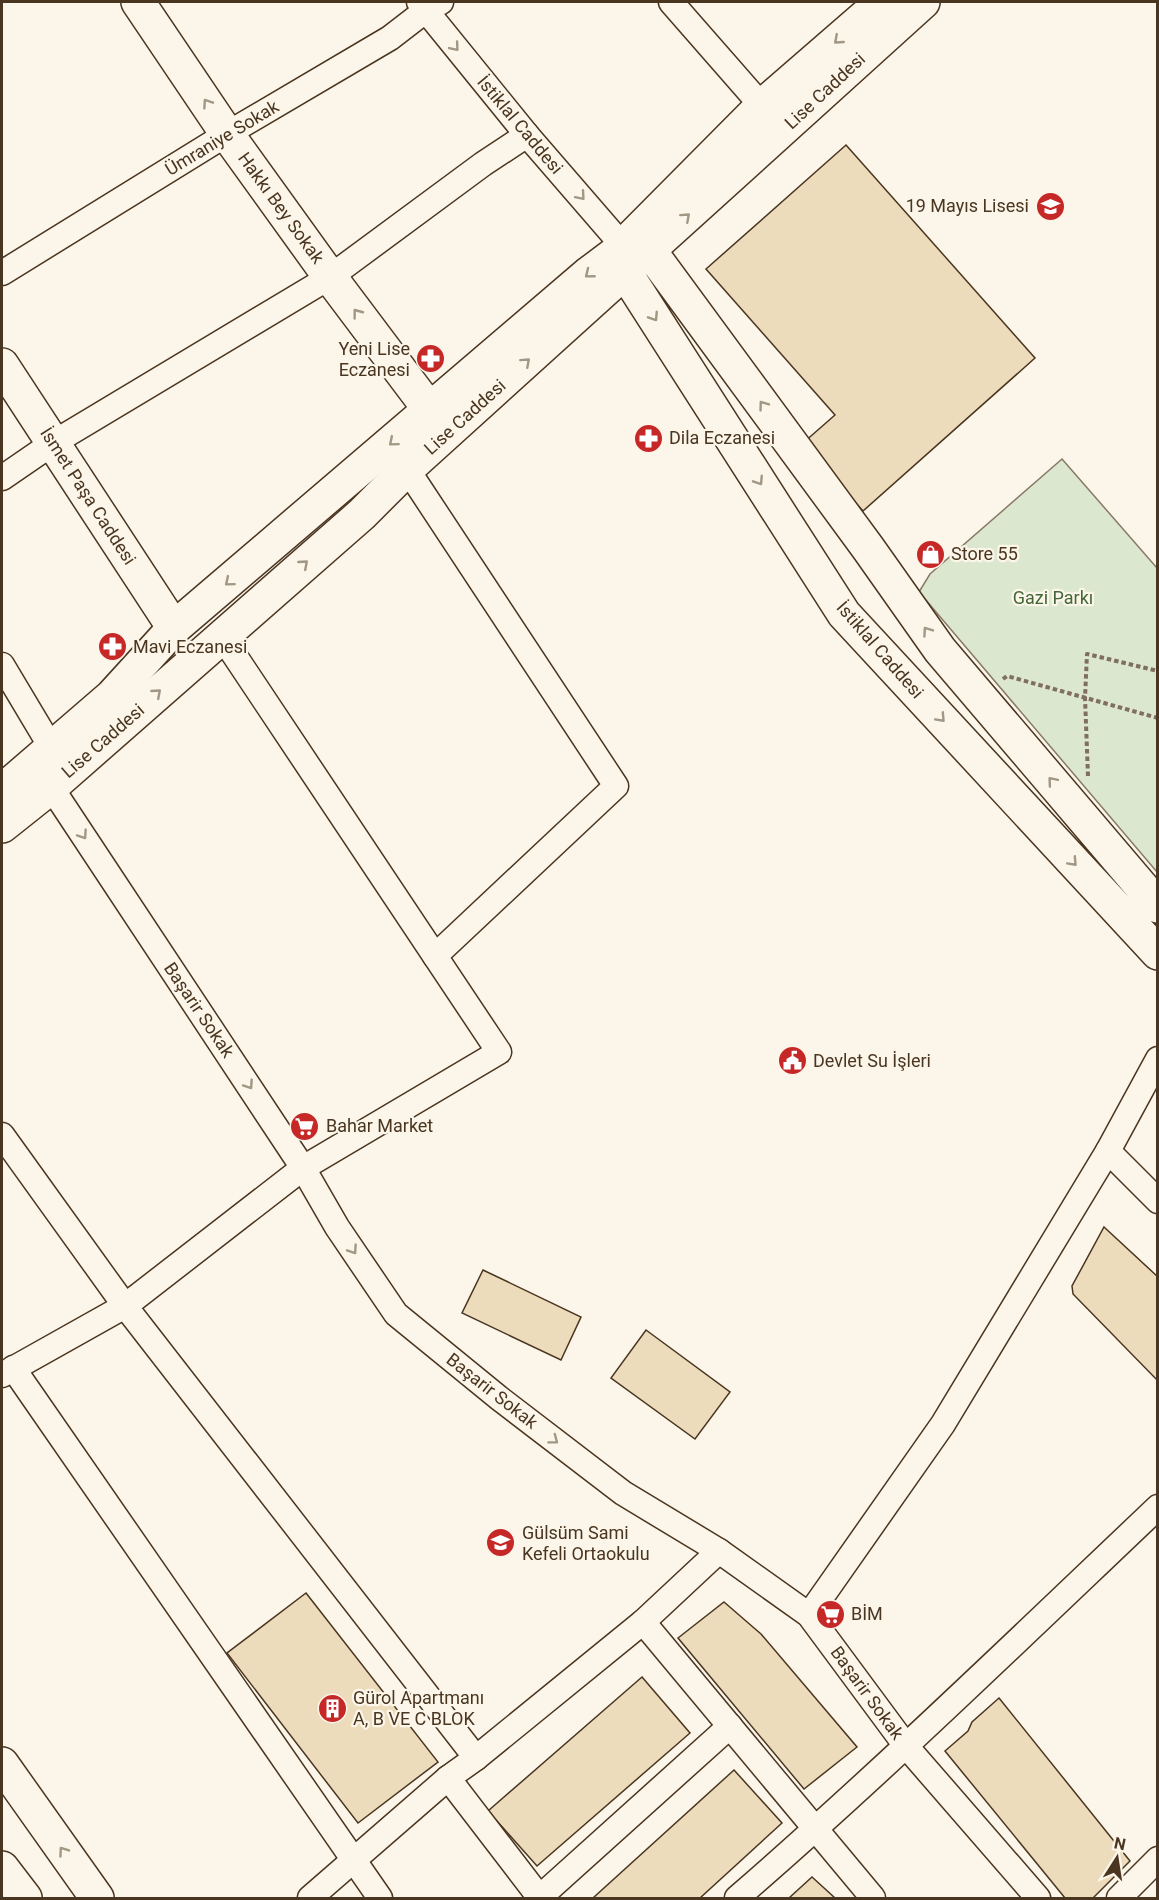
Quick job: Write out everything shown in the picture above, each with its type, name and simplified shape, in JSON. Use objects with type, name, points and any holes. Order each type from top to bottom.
[{"type":"main road","name":"Hakkı Bey Sokak","points":[[138,2],[227,134],[430,410]]},
{"type":"main road","name":"Lise Caddesi","points":[[2,791],[112,696],[174,628],[430,410],[632,256],[762,106],[879,2]]},
{"type":"main road","name":"Lise Caddesi","points":[[2,826],[51,787],[221,635],[362,514],[632,256],[922,2]]},
{"type":"main road","name":"İstiklal Caddesi","points":[[632,256],[655,258],[940,650],[1158,906]]},
{"type":"main road","name":"İstiklal Caddesi","points":[[632,256],[844,614],[1158,953]]},
{"type":"main road","name":"İsmet Paşa Caddesi","points":[[2,365],[174,628]]},
{"type":"main road","points":[[2,1764],[96,1899]]},
{"type":"main road","points":[[2,1868],[26,1899]]},
{"type":"street","points":[[671,2],[762,106]]},
{"type":"street","name":"Ümraniye Sokak","points":[[2,273],[227,134],[390,38],[428,5]]},
{"type":"street","name":"İstiklal Caddesi","points":[[428,5],[527,135],[632,256]]},
{"type":"street","points":[[2,478],[53,443],[330,277],[483,164],[527,135]]},
{"type":"street","points":[[407,469],[616,786],[435,956]]},
{"type":"street","points":[[221,635],[499,1052],[303,1168],[125,1306],[7,1371],[380,1899]]},
{"type":"street","points":[[2,665],[51,747],[51,787]]},
{"type":"street","name":"Başarir Sokak","points":[[51,787],[303,1168],[337,1227],[396,1314],[499,1398],[623,1493],[719,1551],[809,1615],[906,1746],[1038,1899]]},
{"type":"street","points":[[809,1615],[944,1424],[1108,1151],[1158,1059]]},
{"type":"street","points":[[2,1135],[125,1306],[476,1758]]},
{"type":"street","points":[[1108,1151],[1158,1201]]},
{"type":"street","points":[[737,1899],[906,1746],[1158,1508]]},
{"type":"street","points":[[309,1899],[448,1778],[476,1758],[643,1622],[719,1551]]},
{"type":"street","points":[[643,1622],[873,1899]]},
{"type":"street","points":[[448,1778],[540,1898],[730,1726]]},
{"type":"street","points":[[1119,1899],[1158,1859]]},
{"type":"path","points":[[1088,780],[1085,698],[1087,654],[1158,671]]},
{"type":"path","points":[[979,695],[1007,676],[1158,718]]},
{"type":"green space","name":"Gazi Parkı","points":[[1062,459],[1157,568],[1157,872],[919,592],[930,574]]},
{"type":"building","points":[[846,145],[1035,358],[863,511],[803,443],[835,415],[706,269]]},
{"type":"building","points":[[1104,1227],[1158,1277],[1158,1381],[1073,1294],[1072,1286]]},
{"type":"building","points":[[483,1270],[581,1317],[561,1360],[462,1313]]},
{"type":"building","points":[[646,1330],[730,1392],[695,1439],[611,1378]]},
{"type":"building","name":"Gürol Apartmanı A, B VE C BLOK","points":[[306,1593],[438,1762],[358,1823],[227,1653]]},
{"type":"building","points":[[724,1602],[761,1634],[857,1747],[804,1789],[678,1638]]},
{"type":"building","points":[[642,1677],[690,1733],[537,1866],[488,1811]]},
{"type":"building","points":[[999,1698],[1130,1861],[1093,1898],[1065,1898],[945,1751],[968,1731],[972,1722]]},
{"type":"building","points":[[734,1770],[782,1823],[700,1898],[593,1898]]},
{"type":"building","points":[[812,1877],[835,1898],[789,1898]]},
{"type":"place","name":"19 Mayıs Lisesi","points":[[1050,206]]},
{"type":"place","name":"Yeni Lise Eczanesi","points":[[431,359]]},
{"type":"place","name":"Dila Eczanesi","points":[[648,438]]},
{"type":"place","name":"Store 55","points":[[930,554]]},
{"type":"place","name":"Mavi Eczanesi","points":[[112,647]]},
{"type":"place","name":"Devlet Su İşleri","points":[[792,1061]]},
{"type":"place","name":"Bahar Market","points":[[305,1126]]},
{"type":"place","name":"Gülsüm Sami Kefeli Ortaokulu","points":[[501,1543]]},
{"type":"place","name":"BİM","points":[[830,1614]]},
{"type":"place","name":"Gürol Apartmanı A, B VE C BLOK","points":[[332,1708]]}]
